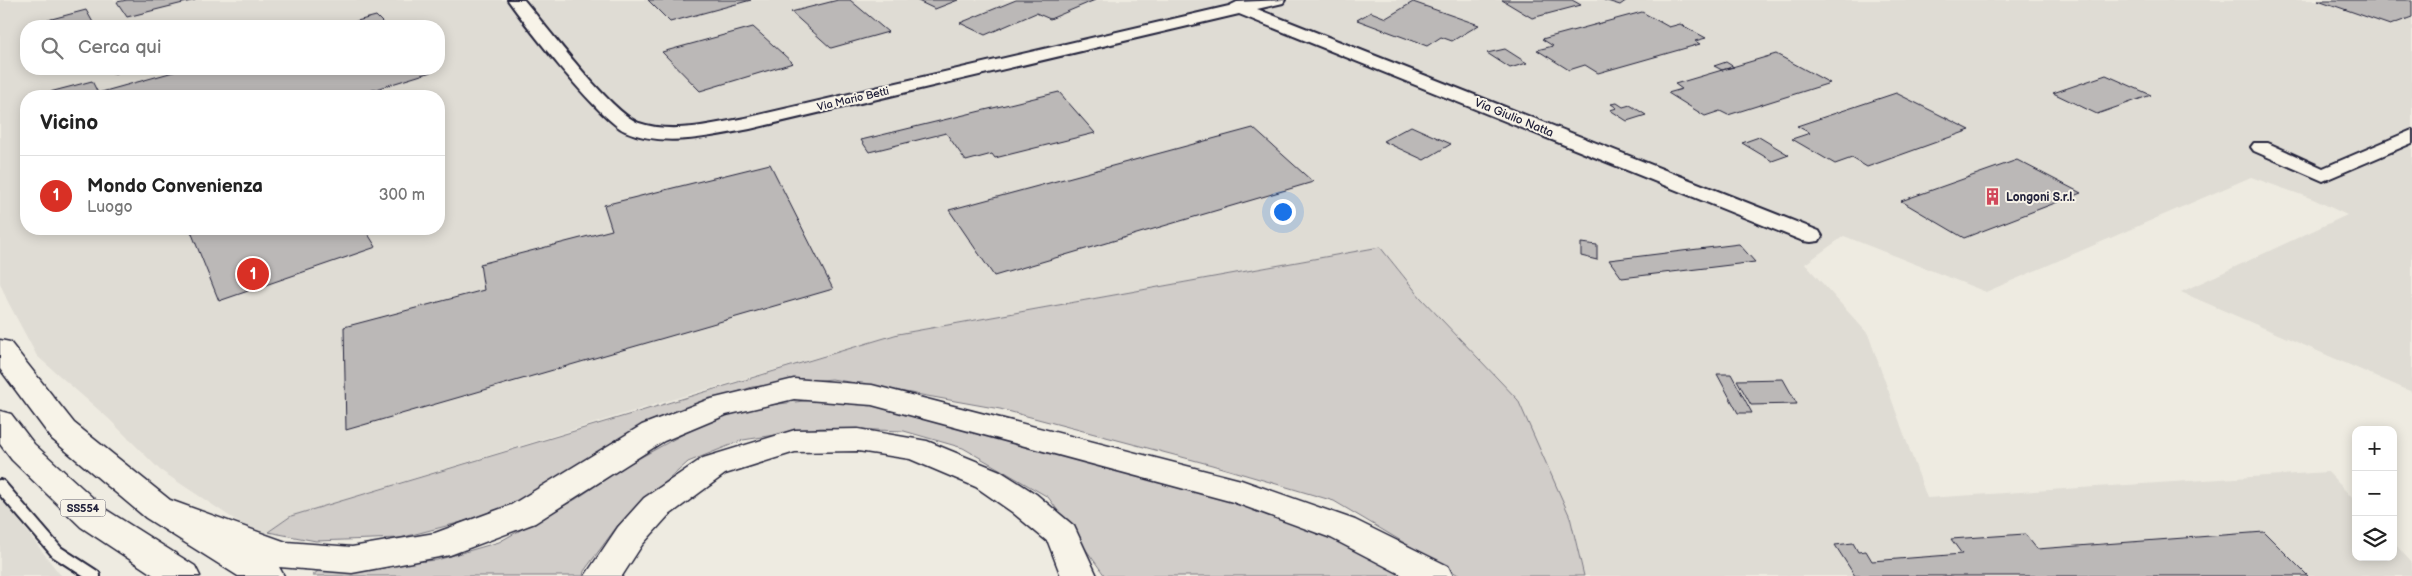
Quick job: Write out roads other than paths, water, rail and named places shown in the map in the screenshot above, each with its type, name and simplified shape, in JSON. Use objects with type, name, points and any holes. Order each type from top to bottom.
[{"type":"highway","points":[[0,349],[63,431],[158,508],[266,576]]},
{"type":"highway","points":[[158,508],[284,554],[352,560],[438,546],[523,514],[653,433],[718,407],[794,389],[872,395],[1241,492],[1343,529],[1435,576]]},
{"type":"highway","name":"SS554","points":[[0,422],[23,452],[93,518],[182,576]]},
{"type":"highway","points":[[604,576],[630,536],[656,507],[714,466],[754,452],[795,441],[858,440],[916,449],[988,479],[1024,503],[1062,535],[1079,576]]},
{"type":"street","name":"Via Mario Betti","points":[[516,0],[608,109],[630,126],[655,132],[698,133],[750,123],[1277,0]]},
{"type":"street","name":"Via Giulio Natta","points":[[1217,0],[1811,236]]},
{"type":"street","points":[[2260,148],[2323,175],[2412,136]]},
{"type":"lane","points":[[0,486],[57,552],[94,576]]},
{"type":"place","name":"Longoni S.r.l.","points":[[1992,197]]},
{"type":"place","name":"Mondo Convenienza","points":[[253,274]]}]
